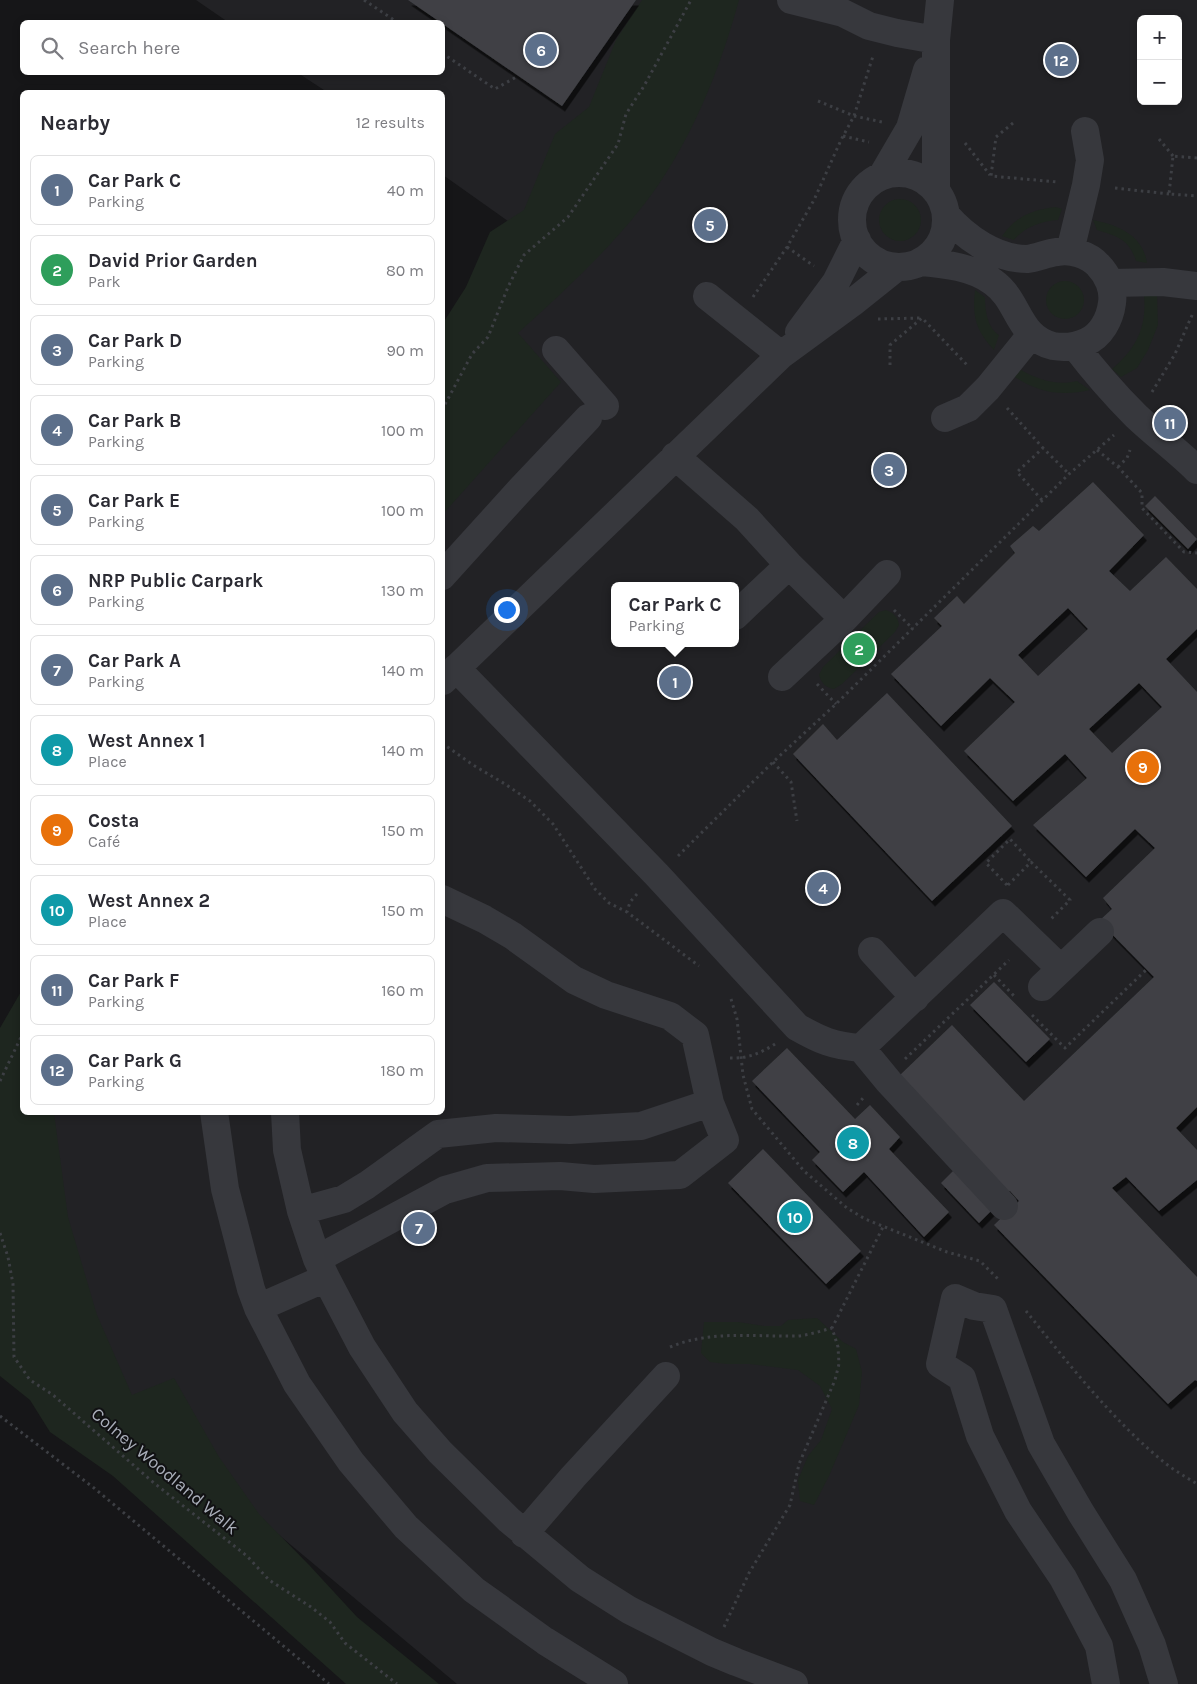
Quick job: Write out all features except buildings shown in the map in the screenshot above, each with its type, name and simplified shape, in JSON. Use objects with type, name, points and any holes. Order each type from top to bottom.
[{"type":"lane","points":[[791,0],[843,13],[862,24],[936,40]]},
{"type":"lane","points":[[936,190],[936,40],[940,0]]},
{"type":"lane","points":[[882,176],[910,128],[936,40]]},
{"type":"lane","points":[[1070,251],[1090,160],[1085,131]]},
{"type":"lane","points":[[946,215],[963,232],[996,252],[1017,258],[1029,259],[1058,251],[1070,251],[1085,256],[1097,264],[1110,283],[1111,312],[1105,325],[1089,341],[1075,346],[1061,348],[1044,344],[1031,335],[1005,292],[992,281],[951,265],[909,264],[885,265],[874,259],[864,251],[857,240],[852,222],[855,202],[866,186],[882,176],[894,173],[918,176],[936,190],[943,202],[946,215],[946,226],[938,247],[930,255],[909,264],[852,303],[782,355],[449,675],[657,875],[797,1027],[820,1040],[841,1047],[861,1048],[1003,914],[1031,940],[1052,978],[1100,932]]},
{"type":"lane","points":[[782,355],[836,282],[857,240]]},
{"type":"lane","points":[[1110,283],[1163,282],[1196,296]]},
{"type":"lane","points":[[707,296],[782,355]]},
{"type":"lane","points":[[944,418],[956,394],[1031,335]]},
{"type":"lane","points":[[1075,346],[1100,378],[1137,417],[1176,449],[1197,470]]},
{"type":"lane","points":[[445,573],[520,490],[597,412],[556,350]]},
{"type":"lane","points":[[675,456],[747,519],[789,565],[844,619]]},
{"type":"lane","points":[[739,612],[789,565]]},
{"type":"lane","points":[[782,677],[844,619],[888,574]]},
{"type":"lane","points":[[258,1308],[445,1190],[488,1178],[560,1176],[594,1179],[680,1176],[725,1140],[710,1103],[695,1035],[670,1016],[606,995],[574,980],[513,936],[484,919],[445,900]]},
{"type":"lane","points":[[872,951],[914,998]]},
{"type":"lane","points":[[861,1048],[885,1077],[1004,1206]]},
{"type":"lane","points":[[301,1211],[344,1199],[367,1185],[438,1134],[496,1128],[570,1130],[641,1126],[710,1103]]},
{"type":"lane","points":[[214,1115],[225,1189],[251,1289],[258,1308],[297,1384],[351,1462],[406,1527],[474,1590],[545,1641],[614,1684]]},
{"type":"lane","points":[[285,1115],[287,1150],[301,1211],[322,1269],[362,1347],[406,1412],[440,1452],[478,1492],[524,1534],[580,1579],[629,1610],[712,1652],[794,1684]]},
{"type":"lane","points":[[1106,1684],[1099,1646],[1064,1578],[1018,1512],[980,1436],[962,1378],[940,1364],[955,1298],[974,1306],[999,1298],[1041,1444],[1081,1514],[1123,1580],[1152,1645],[1164,1684]]},
{"type":"lane","points":[[524,1534],[573,1477],[666,1376]]},
{"type":"path","points":[[364,0],[394,20]]},
{"type":"path","points":[[445,404],[472,354],[488,337],[508,287],[524,255],[568,217],[618,144],[626,114],[644,86],[691,0]]},
{"type":"path","points":[[737,320],[788,247],[814,200],[854,116],[878,39],[859,35],[862,24]]},
{"type":"path","points":[[445,55],[495,89],[518,76]]},
{"type":"path","points":[[1159,139],[1173,156],[1169,194],[1197,196]]},
{"type":"path","points":[[1173,156],[1197,158]]},
{"type":"path","points":[[627,912],[630,902],[643,887],[836,704],[1069,474],[1137,417],[1175,354],[1193,314],[1196,296]]},
{"type":"path","points":[[1042,500],[1017,472],[1043,448],[1069,474]]},
{"type":"path","points":[[1097,450],[1118,467],[1142,492],[1142,508],[1184,552],[1197,553]]},
{"type":"path","points":[[445,745],[530,801],[553,824],[595,889],[609,903],[627,912],[701,967]]},
{"type":"path","points":[[773,762],[791,782],[797,821]]},
{"type":"path","points":[[856,1105],[1031,940],[1070,900],[1010,839],[986,863],[1014,892]]},
{"type":"path","points":[[1007,885],[1031,862]]},
{"type":"path","points":[[1026,1008],[1065,1048],[1147,969]]},
{"type":"path","points":[[994,975],[1020,1001]]},
{"type":"path","points":[[730,998],[737,1019],[743,1075],[752,1109],[804,1171],[847,1208],[883,1227],[940,1249],[980,1261],[999,1298]]},
{"type":"path","points":[[0,1081],[20,1039]]},
{"type":"path","points":[[712,1652],[749,1573],[790,1505],[800,1464],[835,1380],[839,1364],[838,1347],[832,1328],[883,1227]]},
{"type":"path","name":"Colney Woodland Walk","points":[[0,1233],[8,1257],[13,1284],[14,1356],[30,1380],[53,1394],[154,1483],[248,1556],[269,1580],[330,1622],[345,1643],[397,1684]]},
{"type":"path","points":[[1023,1307],[1076,1371],[1132,1432],[1166,1464],[1197,1484]]},
{"type":"path","points":[[0,1416],[94,1488],[329,1684]]},
{"type":"shaded area","points":[[196,0],[681,0],[529,236],[445,176],[445,90],[324,90],[301,75],[445,75],[445,20],[225,20]]},
{"type":"shaded area","points":[[642,0],[739,0],[716,72],[696,118],[659,184],[611,244],[518,333],[561,382],[445,512],[445,320],[466,287],[490,232],[524,210],[555,134],[589,107],[616,40]]},
{"type":"shaded area","points":[[706,0],[1197,0],[1197,1684],[457,1684],[63,1354],[23,1115],[445,1115],[445,409]]},
{"type":"shaded area","points":[[900,199],[915,205],[921,220],[915,235],[900,241],[885,235],[879,220],[885,205]]},
{"type":"shaded area","points":[[1056,207],[1062,209],[1058,220],[1034,226],[1018,235],[1014,240],[1002,236],[1013,223],[1025,215]]},
{"type":"shaded area","points":[[1093,220],[1120,228],[1135,238],[1145,253],[1147,263],[1136,261],[1126,243],[1111,234],[1097,230]]},
{"type":"shaded area","points":[[1065,281],[1078,287],[1084,300],[1078,313],[1065,319],[1052,313],[1046,300],[1052,287]]},
{"type":"shaded area","points":[[975,290],[985,297],[989,323],[999,335],[994,350],[979,330],[974,308]]},
{"type":"shaded area","points":[[1144,294],[1157,295],[1158,325],[1148,350],[1137,368],[1121,377],[1112,369],[1134,345],[1142,327],[1145,306]]},
{"type":"shaded area","points":[[1021,370],[1048,381],[1062,383],[1077,381],[1090,390],[1069,393],[1049,392],[1030,386],[1012,375]]},
{"type":"shaded area","points":[[886,610],[898,620],[899,625],[895,632],[842,684],[834,689],[824,685],[819,675],[823,667],[879,612]]},
{"type":"shaded area","points":[[20,993],[20,1115],[54,1115],[68,1217],[97,1315],[132,1395],[174,1378],[219,1457],[259,1514],[357,1617],[439,1684],[346,1684],[113,1476],[50,1432],[30,1400],[0,1376],[0,1028]]},
{"type":"shaded area","points":[[817,1318],[843,1342],[856,1349],[862,1372],[859,1405],[829,1476],[814,1505],[800,1501],[798,1480],[808,1456],[821,1440],[832,1409],[820,1386],[798,1370],[750,1364],[710,1362],[701,1353],[704,1322],[738,1322],[764,1326],[781,1326],[788,1320]]},
{"type":"place","name":"NRP Public Carpark","points":[[541,50]]},
{"type":"place","name":"Car Park G","points":[[1061,60]]},
{"type":"place","name":"Car Park E","points":[[710,225]]},
{"type":"place","name":"Car Park F","points":[[1170,423]]},
{"type":"place","name":"Car Park D","points":[[889,470]]},
{"type":"place","name":"David Prior Garden","points":[[859,649]]},
{"type":"place","name":"Car Park C","points":[[675,682]]},
{"type":"place","name":"Costa","points":[[1143,767]]},
{"type":"place","name":"Car Park B","points":[[823,888]]},
{"type":"place","name":"West Annex 1","points":[[853,1143]]},
{"type":"place","name":"West Annex 2","points":[[795,1217]]},
{"type":"place","name":"Car Park A","points":[[419,1228]]}]
